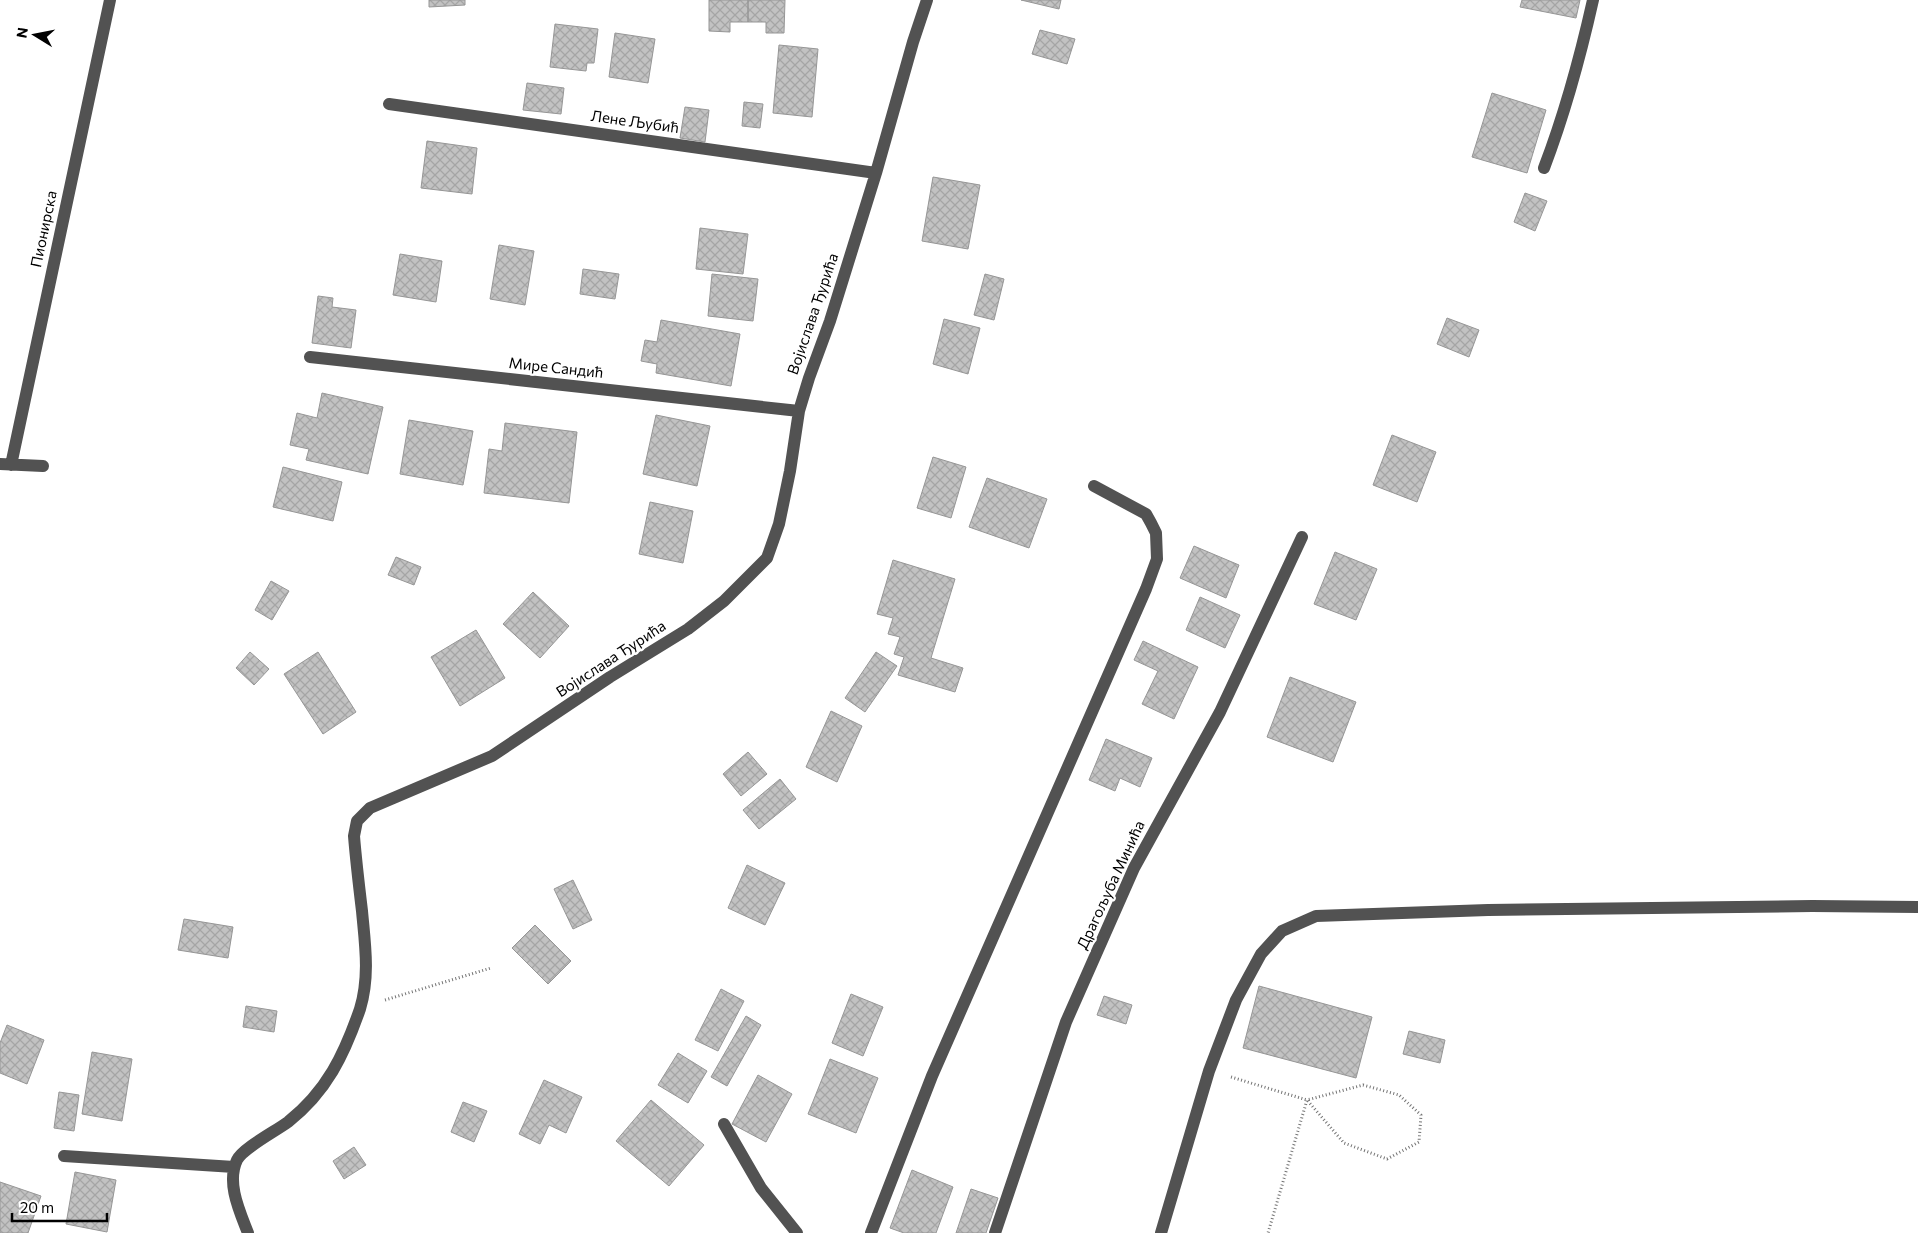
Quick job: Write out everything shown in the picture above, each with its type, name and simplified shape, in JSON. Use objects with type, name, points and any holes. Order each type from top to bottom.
[{"type":"street","name":"Пионирска","points":[[43,466],[5,464],[110,0]]},
{"type":"street","name":"Војислава Ђурића","points":[[234,1167],[238,1158],[244,1152],[288,1122],[321,1090],[334,1070],[360,1008],[368,965],[354,836],[357,821],[370,808],[492,756],[688,629],[724,601],[767,558],[772,546],[790,471],[800,411],[808,378],[830,321],[876,173],[913,42],[928,0]]},
{"type":"street","points":[[1544,168],[1561,123],[1576,74],[1593,0]]},
{"type":"street","name":"Лене Љубић","points":[[389,104],[876,173]]},
{"type":"street","name":"Мире Сандић","points":[[310,357],[800,411]]},
{"type":"street","points":[[871,1233],[932,1076],[1146,588],[1157,558],[1156,533],[1146,514],[1094,486]]},
{"type":"street","name":"Драгољуба Минића","points":[[995,1233],[1066,1022],[1134,868],[1220,712],[1302,537]]},
{"type":"street","points":[[1161,1233],[1209,1071],[1236,1000],[1261,954],[1282,931],[1316,916],[1488,910],[1802,906],[1918,907]]},
{"type":"street","points":[[724,1124],[761,1188],[797,1233]]},
{"type":"street","points":[[64,1156],[234,1167],[236,1199],[248,1233]]},
{"type":"path","points":[[360,1008],[491,968]]},
{"type":"path","points":[[1209,1071],[1307,1100],[1364,1085],[1399,1095],[1421,1116],[1419,1142],[1387,1159],[1344,1143],[1307,1100]]},
{"type":"path","points":[[1268,1233],[1307,1100]]},
{"type":"building","points":[[429,0],[465,0],[465,5],[429,7]]},
{"type":"building","points":[[709,0],[748,0],[748,22],[730,22],[730,32],[709,31]]},
{"type":"building","points":[[748,0],[785,0],[784,33],[766,33],[766,22],[748,22]]},
{"type":"building","points":[[1021,0],[1061,0],[1059,9]]},
{"type":"building","points":[[1522,0],[1580,0],[1576,18],[1520,7]]},
{"type":"building","points":[[555,24],[598,29],[594,63],[587,63],[586,71],[550,67]]},
{"type":"building","points":[[1040,30],[1075,39],[1067,64],[1032,54]]},
{"type":"building","points":[[615,33],[655,39],[648,83],[609,77]]},
{"type":"building","points":[[779,45],[818,49],[812,117],[773,113]]},
{"type":"building","points":[[527,83],[564,88],[561,114],[523,110]]},
{"type":"building","points":[[1492,93],[1546,110],[1527,173],[1472,157]]},
{"type":"building","points":[[744,102],[763,104],[760,128],[742,126]]},
{"type":"building","points":[[685,107],[709,110],[705,142],[680,138]]},
{"type":"building","points":[[427,141],[477,148],[472,194],[421,188]]},
{"type":"building","points":[[933,177],[980,185],[968,249],[922,241]]},
{"type":"building","points":[[1525,193],[1547,201],[1535,231],[1514,222]]},
{"type":"building","points":[[700,228],[748,234],[743,274],[696,269]]},
{"type":"building","points":[[499,245],[534,251],[525,305],[490,299]]},
{"type":"building","points":[[400,254],[442,261],[436,302],[393,295]]},
{"type":"building","points":[[583,269],[619,274],[615,299],[580,294]]},
{"type":"building","points":[[712,274],[758,279],[753,321],[708,316]]},
{"type":"building","points":[[985,274],[1004,279],[994,320],[974,315]]},
{"type":"building","points":[[318,296],[333,298],[332,307],[356,310],[351,348],[312,343]]},
{"type":"building","points":[[1447,318],[1479,330],[1469,357],[1437,344]]},
{"type":"building","points":[[944,319],[980,328],[968,374],[933,364]]},
{"type":"building","points":[[661,320],[740,334],[731,386],[656,373],[657,364],[641,361],[645,340],[657,342]]},
{"type":"building","points":[[322,393],[383,407],[368,474],[306,460],[309,449],[290,445],[297,413],[317,418]]},
{"type":"building","points":[[656,415],[710,426],[697,486],[643,474]]},
{"type":"building","points":[[409,420],[473,431],[463,485],[400,474]]},
{"type":"building","points":[[505,423],[577,432],[569,503],[484,493],[489,449],[502,451]]},
{"type":"building","points":[[1392,435],[1436,452],[1417,502],[1373,485]]},
{"type":"building","points":[[933,457],[966,467],[951,518],[917,508]]},
{"type":"building","points":[[283,467],[342,482],[333,521],[273,507]]},
{"type":"building","points":[[987,478],[1047,499],[1029,548],[969,527]]},
{"type":"building","points":[[650,502],[693,511],[683,563],[639,554]]},
{"type":"building","points":[[1194,546],[1239,565],[1226,598],[1180,578]]},
{"type":"building","points":[[1335,552],[1377,569],[1356,620],[1314,604]]},
{"type":"building","points":[[396,557],[421,567],[414,585],[388,575]]},
{"type":"building","points":[[893,560],[955,579],[931,658],[963,668],[955,692],[898,675],[904,657],[894,654],[900,637],[888,634],[893,618],[877,614]]},
{"type":"building","points":[[271,581],[289,591],[272,620],[255,610]]},
{"type":"building","points":[[533,592],[569,626],[540,658],[503,624]]},
{"type":"building","points":[[1200,597],[1240,615],[1225,648],[1186,630]]},
{"type":"building","points":[[476,630],[505,678],[460,706],[431,657]]},
{"type":"building","points":[[1143,641],[1198,667],[1174,719],[1142,704],[1158,671],[1134,660]]},
{"type":"building","points":[[250,652],[269,669],[254,685],[236,668]]},
{"type":"building","points":[[318,652],[356,712],[323,734],[284,674]]},
{"type":"building","points":[[876,652],[897,666],[865,712],[845,698]]},
{"type":"building","points":[[1290,677],[1356,702],[1333,762],[1267,737]]},
{"type":"building","points":[[831,711],[862,726],[837,782],[806,767]]},
{"type":"building","points":[[1106,739],[1152,758],[1140,787],[1120,778],[1115,791],[1089,780]]},
{"type":"building","points":[[748,752],[767,774],[741,796],[723,774]]},
{"type":"building","points":[[780,779],[796,799],[759,829],[743,810]]},
{"type":"building","points":[[747,865],[785,883],[765,925],[728,908]]},
{"type":"building","points":[[573,880],[592,920],[573,929],[554,889]]},
{"type":"building","points":[[184,919],[233,927],[228,958],[178,950]]},
{"type":"building","points":[[535,925],[571,961],[548,984],[512,948]]},
{"type":"building","points":[[1259,986],[1372,1017],[1356,1078],[1243,1048]]},
{"type":"building","points":[[721,989],[744,1001],[718,1051],[695,1040]]},
{"type":"building","points":[[851,994],[883,1007],[863,1056],[832,1043]]},
{"type":"building","points":[[1104,996],[1132,1005],[1126,1024],[1097,1015]]},
{"type":"building","points":[[246,1006],[277,1011],[274,1032],[243,1027]]},
{"type":"building","points":[[746,1016],[761,1025],[727,1086],[711,1077]]},
{"type":"building","points":[[7,1025],[44,1040],[27,1084],[0,1073],[0,1043]]},
{"type":"building","points":[[1409,1031],[1445,1040],[1440,1063],[1403,1054]]},
{"type":"building","points":[[92,1052],[132,1059],[122,1121],[82,1114]]},
{"type":"building","points":[[678,1053],[707,1071],[688,1103],[658,1085]]},
{"type":"building","points":[[830,1059],[878,1078],[856,1133],[808,1114]]},
{"type":"building","points":[[758,1075],[792,1094],[766,1142],[732,1124]]},
{"type":"building","points":[[544,1080],[582,1097],[566,1133],[549,1125],[540,1144],[519,1134]]},
{"type":"building","points":[[59,1092],[79,1095],[74,1131],[54,1128]]},
{"type":"building","points":[[651,1100],[704,1145],[669,1186],[616,1141]]},
{"type":"building","points":[[463,1102],[487,1111],[474,1142],[451,1132]]},
{"type":"building","points":[[354,1147],[366,1165],[344,1179],[333,1161]]},
{"type":"building","points":[[912,1170],[953,1187],[936,1233],[904,1233],[890,1228]]},
{"type":"building","points":[[75,1172],[116,1180],[107,1232],[66,1224]]},
{"type":"building","points":[[0,1182],[41,1196],[28,1233],[0,1233]]},
{"type":"building","points":[[971,1189],[998,1198],[986,1233],[956,1233]]}]
